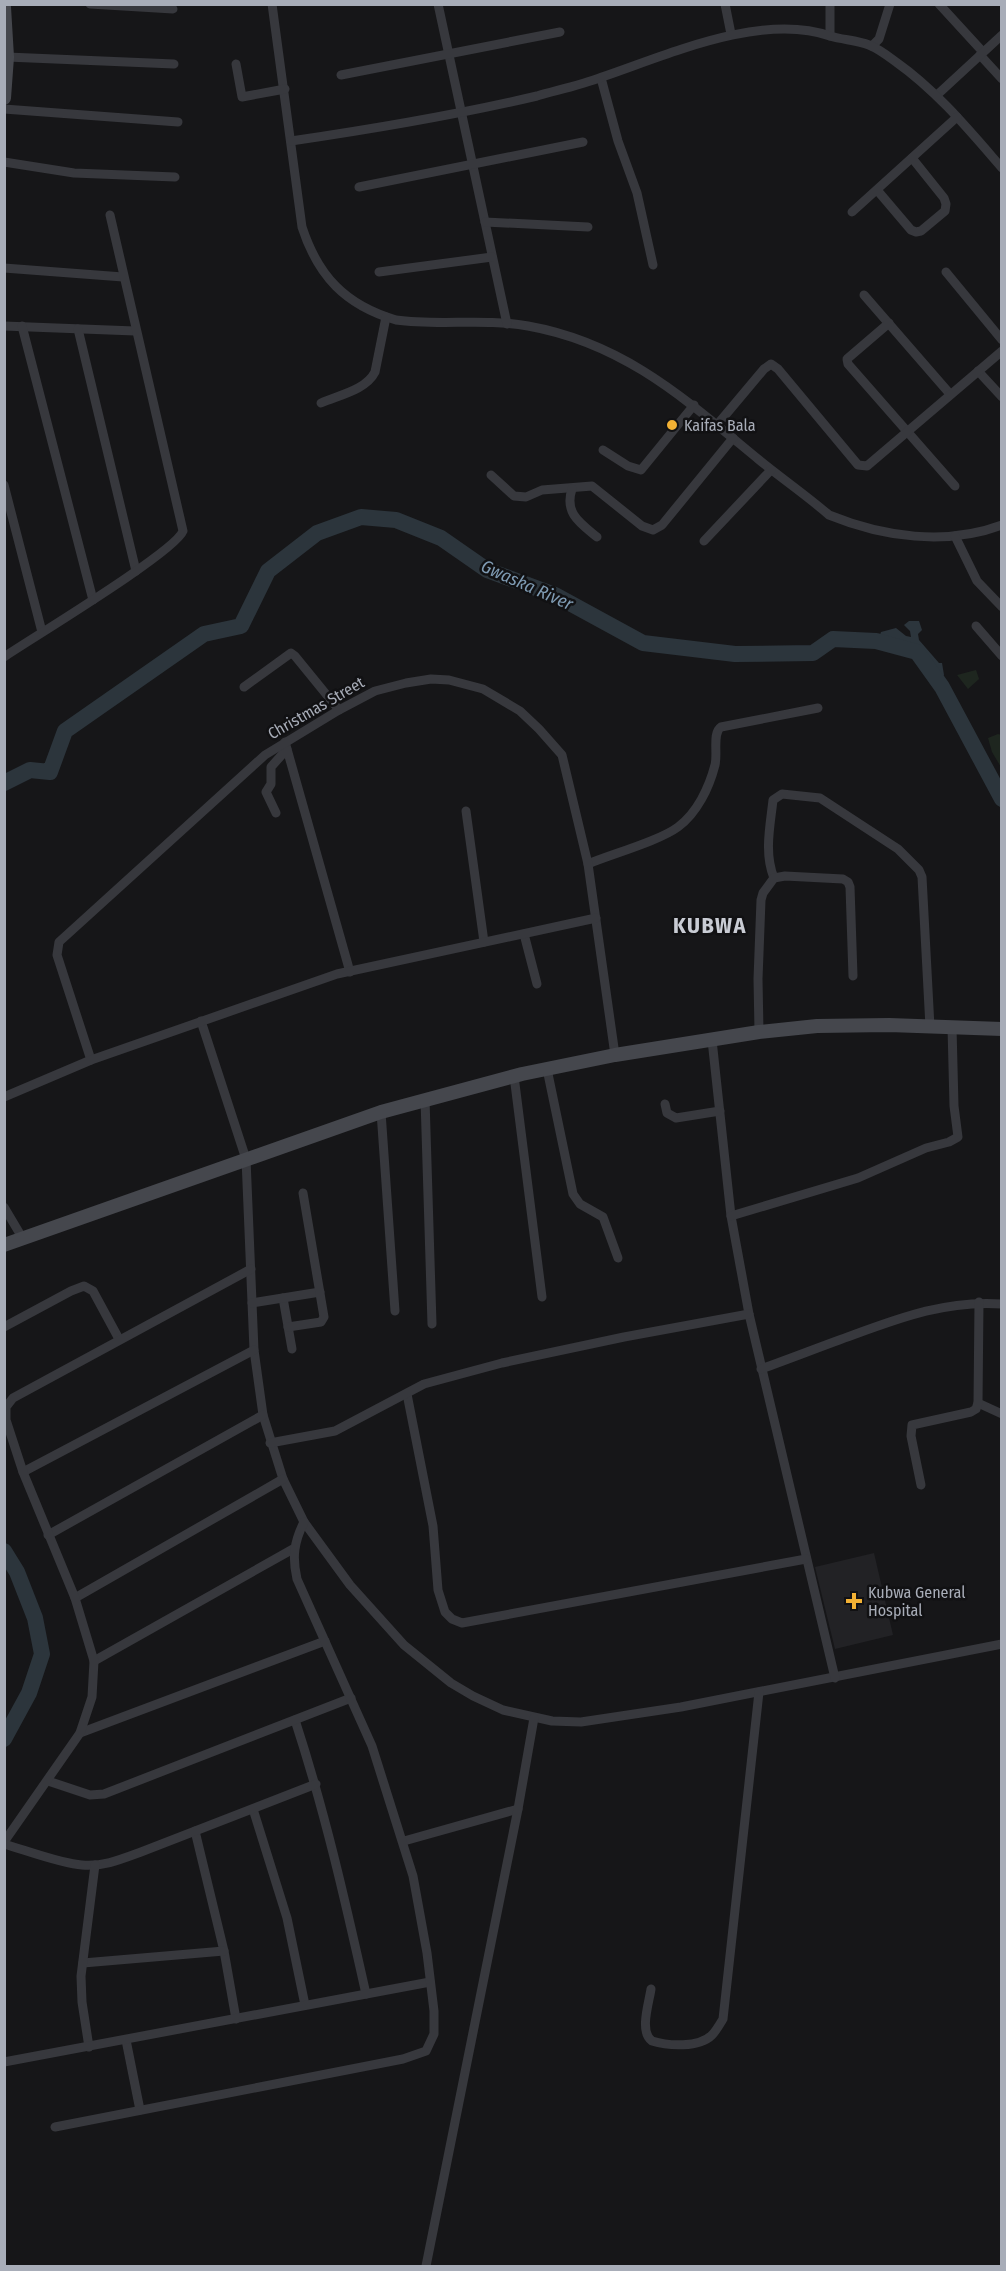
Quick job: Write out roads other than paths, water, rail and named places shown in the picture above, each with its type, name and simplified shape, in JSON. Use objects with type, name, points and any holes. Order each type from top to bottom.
[{"type":"main road","points":[[4,7],[7,57],[4,98]]},
{"type":"main road","points":[[4,1245],[381,1112],[547,1068],[759,1032],[817,1026],[1002,1029]]},
{"type":"street","points":[[90,4],[173,9]]},
{"type":"street","points":[[272,4],[302,226],[313,256],[331,282],[343,294],[364,308],[386,317],[411,322],[507,324],[543,329],[607,351],[645,372],[694,405],[829,515],[856,526],[910,535],[954,536],[1002,525]]},
{"type":"street","points":[[438,4],[507,324]]},
{"type":"street","points":[[724,4],[731,34]]},
{"type":"street","points":[[830,4],[830,36]]},
{"type":"street","points":[[872,46],[879,39],[890,4]]},
{"type":"street","points":[[939,4],[1002,79]]},
{"type":"street","points":[[291,141],[373,129],[536,96],[601,78],[660,55],[731,34],[794,30],[824,32],[830,36],[851,39],[872,46],[937,95],[1002,168]]},
{"type":"street","points":[[341,75],[560,32]]},
{"type":"street","points":[[937,95],[1002,35]]},
{"type":"street","points":[[7,57],[174,64]]},
{"type":"street","points":[[236,64],[242,97],[285,89]]},
{"type":"street","points":[[601,78],[618,141],[637,193],[653,264]]},
{"type":"street","points":[[4,109],[178,122]]},
{"type":"street","points":[[852,212],[957,117]]},
{"type":"street","points":[[359,187],[583,142]]},
{"type":"street","points":[[877,190],[910,230],[916,232],[921,231],[945,211],[944,198],[912,158]]},
{"type":"street","points":[[4,162],[74,172],[175,177]]},
{"type":"street","points":[[4,657],[136,571],[176,541],[183,531],[110,215]]},
{"type":"street","points":[[485,222],[588,227]]},
{"type":"street","points":[[379,272],[492,257]]},
{"type":"street","points":[[4,268],[123,277]]},
{"type":"street","points":[[946,272],[1002,340]]},
{"type":"street","points":[[864,294],[950,394]]},
{"type":"street","points":[[321,403],[364,385],[371,379],[375,372],[386,317]]},
{"type":"street","points":[[889,323],[847,361],[955,486]]},
{"type":"street","points":[[4,326],[135,331]]},
{"type":"street","points":[[22,326],[93,600]]},
{"type":"street","points":[[78,329],[136,571]]},
{"type":"street","points":[[717,425],[764,369],[771,364],[778,369],[858,465],[867,466],[1002,351]]},
{"type":"street","points":[[978,371],[1002,397]]},
{"type":"street","points":[[603,450],[628,466],[641,470],[694,405]]},
{"type":"street","points":[[491,475],[514,496],[526,497],[542,490],[592,486],[642,525],[653,530],[662,525],[733,438]]},
{"type":"street","points":[[704,541],[771,470]]},
{"type":"street","points":[[4,484],[42,632]]},
{"type":"street","points":[[572,489],[568,500],[571,510],[578,521],[597,537]]},
{"type":"street","points":[[954,536],[977,581],[1002,607]]},
{"type":"street","points":[[976,626],[1002,657]]},
{"type":"street","points":[[244,687],[285,656],[291,654],[339,710]]},
{"type":"street","name":"Christmas Street","points":[[91,1060],[57,956],[59,942],[247,770],[363,696],[390,686],[431,680],[449,680],[467,684],[498,698],[530,720],[562,755],[588,864],[615,1055]]},
{"type":"street","points":[[588,864],[669,833],[687,818],[699,804],[709,783],[718,750],[716,734],[721,727],[818,708]]},
{"type":"street","points":[[276,813],[266,792],[271,784],[271,767],[286,746]]},
{"type":"street","points":[[286,746],[350,972]]},
{"type":"street","points":[[774,878],[768,861],[768,850],[773,800],[782,794],[820,798],[898,849],[919,870],[922,877],[930,1027]]},
{"type":"street","points":[[466,811],[484,942]]},
{"type":"street","points":[[774,878],[843,879],[848,882],[853,976]]},
{"type":"street","points":[[759,1032],[758,979],[761,900],[766,888],[774,878]]},
{"type":"street","points":[[4,1097],[91,1060],[337,974],[596,918]]},
{"type":"street","points":[[524,934],[537,984]]},
{"type":"street","points":[[201,1021],[246,1159],[254,1350],[263,1415],[283,1479],[304,1522],[350,1585],[404,1645],[451,1683],[503,1710],[534,1718],[571,1721],[601,1719],[631,1716],[835,1678],[1002,1644]]},
{"type":"street","points":[[731,1216],[858,1178],[958,1137],[954,1106],[952,1027]]},
{"type":"street","points":[[712,1040],[731,1216],[749,1314],[835,1678]]},
{"type":"street","points":[[547,1068],[573,1194],[580,1204],[603,1217],[618,1258]]},
{"type":"street","points":[[514,1076],[542,1297]]},
{"type":"street","points":[[424,1099],[432,1324]]},
{"type":"street","points":[[664,1104],[667,1113],[676,1118],[720,1111]]},
{"type":"street","points":[[381,1112],[395,1311]]},
{"type":"street","points":[[288,1327],[321,1322],[324,1317],[303,1193]]},
{"type":"street","points":[[4,1207],[23,1239]]},
{"type":"street","points":[[251,1269],[13,1398],[6,1407],[6,1420],[24,1472],[75,1598],[94,1661],[92,1696],[80,1733],[4,1843],[79,1865],[95,1865],[115,1861],[316,1784]]},
{"type":"street","points":[[4,1327],[84,1286],[93,1291],[119,1339]]},
{"type":"street","points":[[252,1303],[320,1292]]},
{"type":"street","points":[[284,1298],[292,1349]]},
{"type":"street","points":[[761,1369],[910,1314],[942,1306],[979,1302],[1002,1304]]},
{"type":"street","points":[[921,1485],[911,1436],[912,1425],[971,1412],[976,1409],[978,1403],[979,1302]]},
{"type":"street","points":[[270,1443],[335,1431],[424,1384],[502,1363],[624,1336],[749,1314]]},
{"type":"street","points":[[24,1472],[254,1350]]},
{"type":"street","points":[[407,1394],[432,1526],[438,1590],[445,1612],[452,1619],[462,1623],[806,1558]]},
{"type":"street","points":[[978,1403],[1002,1414]]},
{"type":"street","points":[[48,1535],[263,1415]]},
{"type":"street","points":[[75,1598],[283,1479]]},
{"type":"street","points":[[55,2127],[418,2055],[426,2051],[434,2034],[430,1982],[413,1876],[404,1840],[372,1746],[297,1580],[293,1549],[304,1522]]},
{"type":"street","points":[[94,1661],[293,1549]]},
{"type":"street","points":[[80,1733],[325,1641]]},
{"type":"street","points":[[651,1989],[645,2030],[652,2041],[692,2044],[702,2042],[713,2035],[723,2019],[759,1692]]},
{"type":"street","points":[[48,1781],[90,1795],[104,1794],[351,1698]]},
{"type":"street","points":[[426,2266],[518,1809],[534,1718]]},
{"type":"street","points":[[295,1720],[316,1784],[337,1861],[366,1994]]},
{"type":"street","points":[[253,1809],[287,1918],[304,2006]]},
{"type":"street","points":[[404,1840],[518,1809]]},
{"type":"street","points":[[195,1831],[224,1951],[236,2019]]},
{"type":"street","points":[[89,2047],[82,2002],[83,1963],[95,1865]]},
{"type":"street","points":[[83,1963],[224,1951]]},
{"type":"street","points":[[4,2062],[430,1982]]},
{"type":"street","points":[[126,2040],[140,2110]]},
{"type":"waterway","name":"Gwaska River","points":[[4,783],[30,770],[50,772],[65,731],[204,634],[241,626],[268,571],[317,533],[361,517],[396,520],[441,538],[487,570],[555,595],[643,643],[735,654],[813,653],[833,639],[876,641],[917,652],[942,687],[1002,799]]},
{"type":"waterway","name":"Gwaska River","points":[[4,1551],[17,1572],[35,1618],[42,1654],[29,1693],[4,1739]]},
{"type":"place","name":"Kaifas Bala","points":[[672,425]]},
{"type":"place","name":"Kubwa General Hospital","points":[[854,1601]]},
{"type":"district","name":"KUBWA","points":[[710,925]]}]
